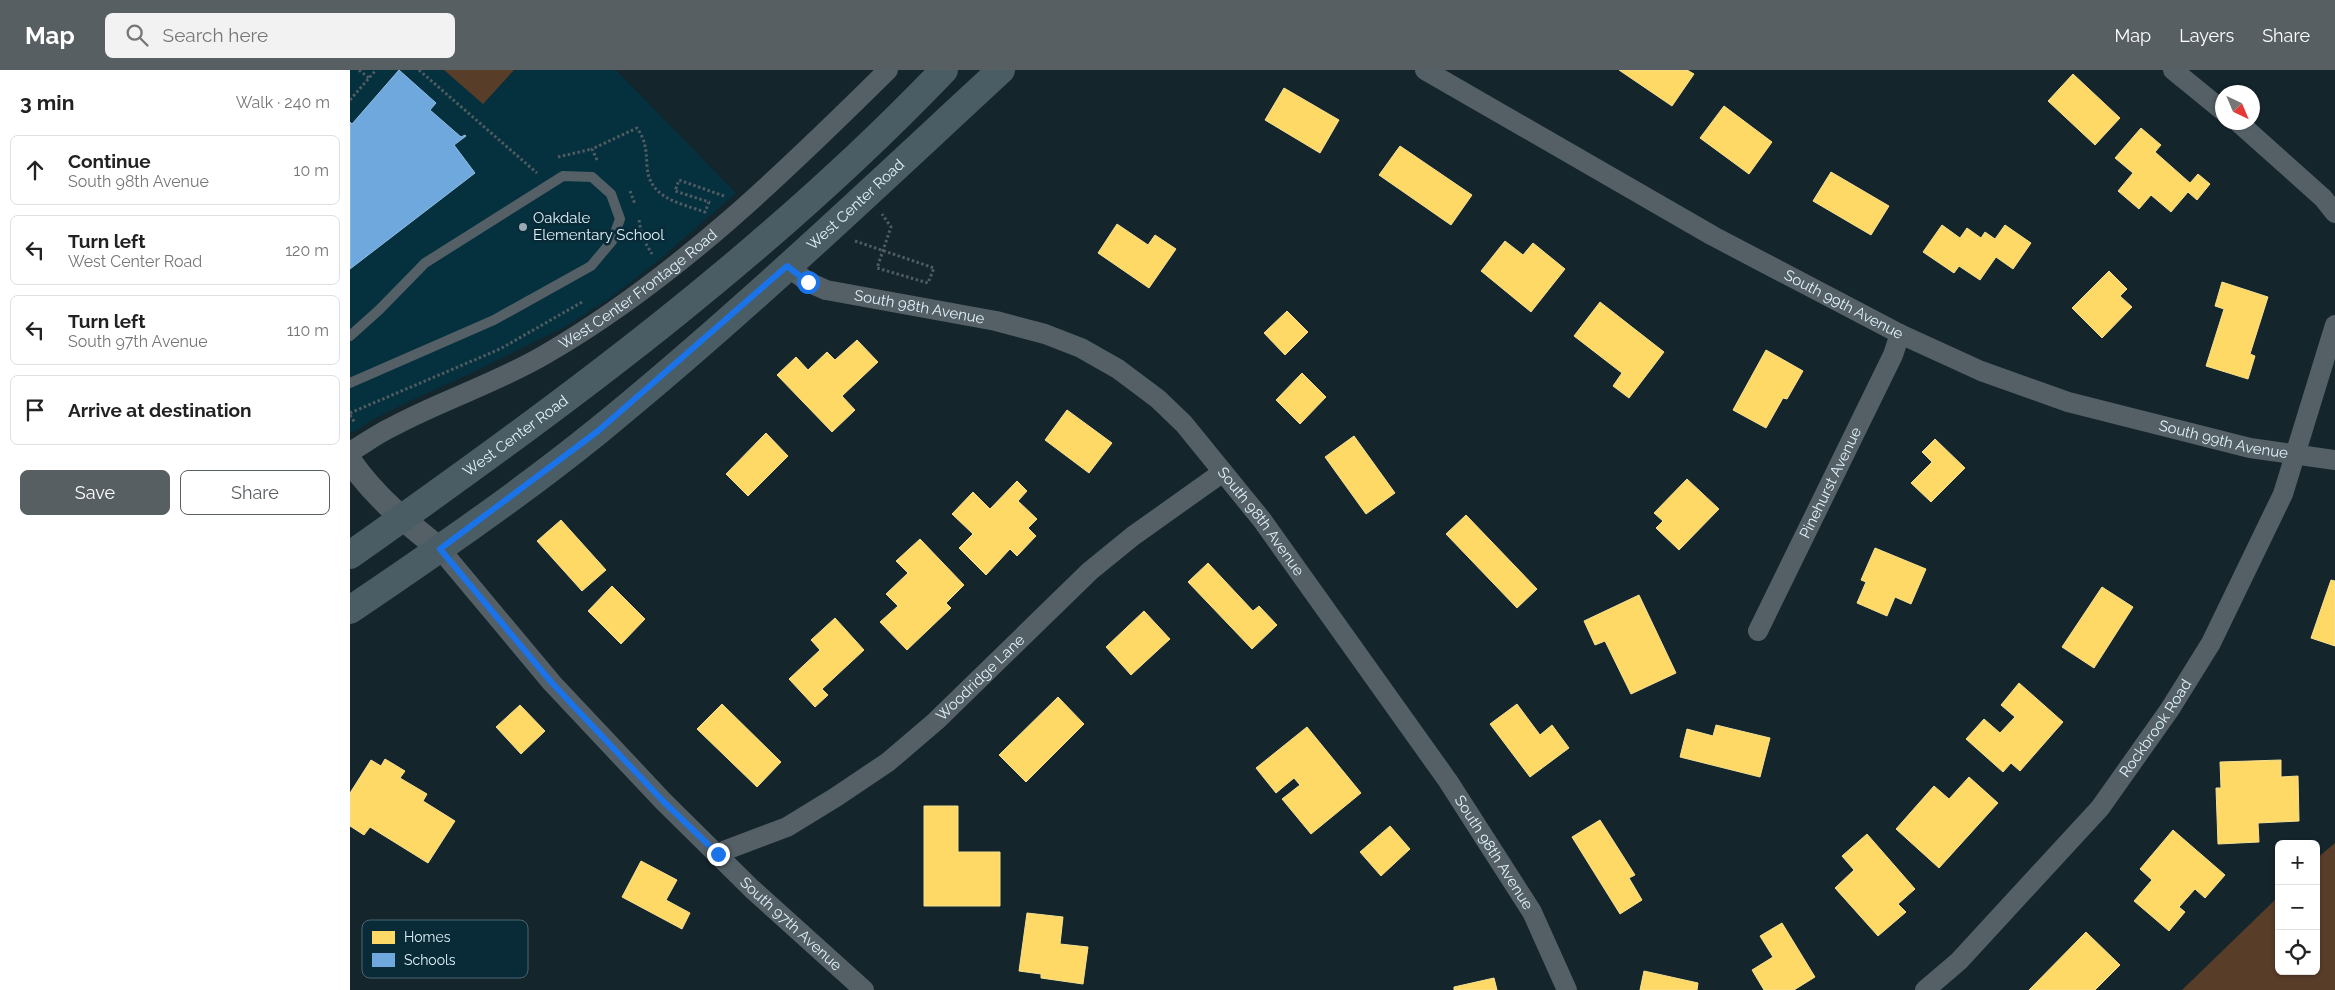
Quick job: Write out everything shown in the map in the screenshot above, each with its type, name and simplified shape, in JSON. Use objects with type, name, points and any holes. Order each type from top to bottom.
[{"type":"main road","name":"West Center Road","points":[[350,555],[475,468],[710,284],[814,196],[944,70]]},
{"type":"main road","name":"West Center Road","points":[[350,610],[440,549],[598,431],[787,266],[1002,70]]},
{"type":"street","name":"West Center Frontage Road","points":[[350,452],[392,427],[502,377],[545,355],[604,318],[695,249],[777,179],[888,70]]},
{"type":"street","name":"South 99th Avenue","points":[[1425,70],[1713,236],[1900,334],[1981,372],[2068,402],[2250,448],[2296,453]]},
{"type":"street","points":[[2173,70],[2215,104]]},
{"type":"street","points":[[2247,130],[2322,198],[2335,213]]},
{"type":"street","name":"South 98th Avenue","points":[[787,266],[808,282],[826,290],[996,321],[1045,334],[1081,348],[1118,369],[1158,398],[1184,424],[1307,581],[1448,781],[1532,912],[1567,990]]},
{"type":"street","name":"Rockbrook Road","points":[[1925,990],[1958,961],[2100,808],[2170,709],[2211,643],[2283,494],[2335,326]]},
{"type":"street","name":"Pinehurst Avenue","points":[[1758,631],[1893,355],[1900,334]]},
{"type":"street","points":[[2296,453],[2335,460]]},
{"type":"street","name":"South 97th Avenue","points":[[350,461],[376,493],[402,519],[440,549],[552,683],[663,801],[752,889],[864,990]]},
{"type":"street","name":"Woodridge Lane","points":[[718,854],[787,827],[836,798],[888,762],[936,721],[1090,571],[1133,536],[1223,472]]},
{"type":"lane","points":[[350,336],[379,310],[425,263],[564,176],[592,177],[610,194],[620,219],[612,241],[591,266],[494,320],[350,383]]},
{"type":"path","points":[[359,70],[369,78]]},
{"type":"path","points":[[350,100],[376,70]]},
{"type":"path","points":[[419,70],[538,174]]},
{"type":"path","points":[[602,165],[594,158],[592,149],[637,128],[644,138],[648,177],[658,192],[672,200]]},
{"type":"path","points":[[629,190],[636,205]]},
{"type":"path","points":[[877,268],[891,227],[880,212]]},
{"type":"path","points":[[638,214],[642,237],[652,254]]},
{"type":"path","points":[[644,259],[659,249]]},
{"type":"path","points":[[350,413],[500,349],[589,298]]},
{"type":"shaded area","name":"Oakdale Elementary School","points":[[350,70],[616,70],[736,193],[658,261],[609,299],[563,328],[414,399],[376,418],[350,434]]},
{"type":"shaded area","points":[[444,70],[514,70],[483,104]]},
{"type":"shaded area","points":[[2335,843],[2335,990],[2182,990],[2275,900],[2275,975],[2320,975],[2320,856]]},
{"type":"building: Homes","points":[[1619,70],[1687,70],[1694,74],[1672,106]]},
{"type":"building: Homes","points":[[2073,74],[2120,118],[2095,145],[2048,101]]},
{"type":"building: Homes","points":[[1284,88],[1339,120],[1320,153],[1265,120]]},
{"type":"building: Homes","points":[[1724,106],[1772,142],[1749,174],[1700,138]]},
{"type":"building: Homes","points":[[2141,128],[2161,145],[2155,152],[2190,183],[2198,174],[2210,184],[2197,200],[2188,192],[2171,212],[2151,195],[2139,209],[2118,191],[2133,173],[2115,158]]},
{"type":"building: Homes","points":[[1400,146],[1472,195],[1451,225],[1379,175]]},
{"type":"building: Homes","points":[[1831,172],[1889,206],[1871,235],[1813,201]]},
{"type":"building: Homes","points":[[1117,224],[1148,245],[1155,235],[1176,249],[1149,288],[1098,253]]},
{"type":"building: Homes","points":[[1942,225],[1960,238],[1967,228],[1981,238],[1985,232],[1995,239],[2005,225],[2031,243],[2013,269],[1996,257],[1980,280],[1959,266],[1954,273],[1923,252]]},
{"type":"building: Homes","points":[[1505,241],[1523,255],[1533,243],[1565,269],[1531,312],[1481,271]]},
{"type":"building: Homes","points":[[2109,271],[2127,289],[2120,296],[2132,307],[2102,338],[2072,308]]},
{"type":"building: Homes","points":[[2222,282],[2268,297],[2250,354],[2255,356],[2248,379],[2206,366],[2224,309],[2215,306]]},
{"type":"building: Homes","points":[[1600,302],[1664,352],[1629,398],[1613,386],[1622,373],[1574,336]]},
{"type":"building: Homes","points":[[1287,311],[1308,332],[1285,355],[1264,333]]},
{"type":"building: Homes","points":[[857,340],[878,362],[842,396],[855,410],[832,432],[777,375],[796,357],[808,370],[827,352],[835,360]]},
{"type":"building: Homes","points":[[1766,350],[1803,371],[1787,399],[1783,398],[1766,428],[1733,410]]},
{"type":"building: Homes","points":[[1302,373],[1326,397],[1300,424],[1276,400]]},
{"type":"building: Homes","points":[[1067,410],[1112,443],[1089,473],[1045,440]]},
{"type":"building: Homes","points":[[766,433],[788,456],[748,496],[726,474]]},
{"type":"building: Homes","points":[[1354,436],[1395,493],[1366,514],[1325,457]]},
{"type":"building: Homes","points":[[1935,439],[1965,468],[1931,502],[1911,483],[1932,462],[1922,452]]},
{"type":"building: Homes","points":[[1687,479],[1719,509],[1679,550],[1656,528],[1663,521],[1654,513]]},
{"type":"building: Homes","points":[[1017,481],[1027,491],[1018,501],[1037,519],[1028,528],[1036,536],[1017,556],[1010,549],[986,575],[959,548],[973,534],[952,514],[973,492],[990,509]]},
{"type":"building: Homes","points":[[1466,515],[1537,589],[1517,608],[1446,534]]},
{"type":"building: Homes","points":[[561,520],[606,570],[582,591],[537,541]]},
{"type":"building: Homes","points":[[920,539],[964,585],[946,603],[951,608],[907,650],[880,622],[898,606],[886,594],[908,573],[896,561]]},
{"type":"building: Homes","points":[[1875,548],[1926,569],[1911,604],[1895,597],[1887,616],[1857,603],[1866,582],[1861,580]]},
{"type":"building: Homes","points":[[1208,563],[1253,611],[1259,606],[1277,625],[1252,649],[1188,582]]},
{"type":"building: Homes","points":[[2331,580],[2335,581],[2335,646],[2311,638]]},
{"type":"building: Homes","points":[[612,586],[645,619],[621,644],[588,611]]},
{"type":"building: Homes","points":[[2102,587],[2133,607],[2094,668],[2062,647]]},
{"type":"building: Homes","points":[[1639,595],[1676,673],[1631,694],[1605,641],[1595,645],[1584,621]]},
{"type":"building: Homes","points":[[1144,611],[1170,639],[1131,675],[1106,647]]},
{"type":"building: Homes","points":[[835,618],[864,650],[822,689],[828,695],[815,707],[789,679],[820,650],[811,640]]},
{"type":"building: Homes","points":[[2019,683],[2063,722],[2020,771],[2011,763],[2003,772],[1966,739],[1984,719],[2000,733],[2015,717],[2001,705]]},
{"type":"building: Homes","points":[[1058,697],[1084,724],[1026,782],[999,755]]},
{"type":"building: Homes","points":[[722,704],[781,762],[757,787],[697,729]]},
{"type":"building: Homes","points":[[1517,704],[1540,735],[1552,725],[1569,748],[1530,777],[1490,724]]},
{"type":"building: Homes","points":[[520,705],[545,731],[521,754],[496,727]]},
{"type":"building: Homes","points":[[1716,725],[1770,738],[1760,777],[1680,757],[1687,729],[1713,736]]},
{"type":"building: Homes","points":[[1307,727],[1361,793],[1311,834],[1282,799],[1300,785],[1294,778],[1276,793],[1256,768]]},
{"type":"building: Homes","points":[[385,759],[405,771],[400,778],[427,794],[423,801],[455,821],[428,863],[370,827],[364,835],[350,826],[350,793],[371,760],[381,766]]},
{"type":"building: Homes","points":[[2281,760],[2281,777],[2298,776],[2299,821],[2258,823],[2259,842],[2218,844],[2216,788],[2221,788],[2220,762]]},
{"type":"building: Homes","points":[[1969,777],[1998,803],[1939,868],[1896,829],[1934,786],[1949,799]]},
{"type":"building: Homes","points":[[924,806],[958,806],[958,852],[1000,852],[1000,906],[924,906]]},
{"type":"building: Homes","points":[[1600,820],[1635,875],[1629,878],[1642,900],[1620,914],[1572,837]]},
{"type":"building: Homes","points":[[1390,826],[1410,849],[1381,876],[1360,852]]},
{"type":"building: Homes","points":[[2173,830],[2225,875],[2205,898],[2195,889],[2179,907],[2185,912],[2169,931],[2134,901],[2152,880],[2140,869]]},
{"type":"building: Homes","points":[[1867,834],[1915,889],[1898,904],[1906,912],[1878,936],[1835,888],[1854,870],[1842,856]]},
{"type":"building: Homes","points":[[641,861],[677,880],[666,900],[690,913],[682,929],[622,897]]},
{"type":"building: Homes","points":[[1027,913],[1063,917],[1060,944],[1088,947],[1083,984],[1041,978],[1041,974],[1019,971]]},
{"type":"building: Homes","points":[[1782,923],[1815,977],[1794,990],[1764,990],[1752,970],[1773,957],[1760,936]]},
{"type":"building: Homes","points":[[2086,932],[2120,965],[2095,990],[2029,990]]},
{"type":"building: Homes","points":[[1644,971],[1698,983],[1697,990],[1640,990]]},
{"type":"building: Homes","points":[[1494,978],[1497,990],[1454,990],[1454,987]]},
{"type":"building: Schools","points":[[399,70],[436,103],[430,110],[461,137],[466,136],[454,145],[475,173],[350,269],[350,122],[352,124]]},
{"type":"place","name":"Oakdale Elementary School","points":[[523,227]]},
{"type":"route","points":[[718,854],[663,801],[552,683],[440,549],[598,431],[787,266],[808,282]]}]
